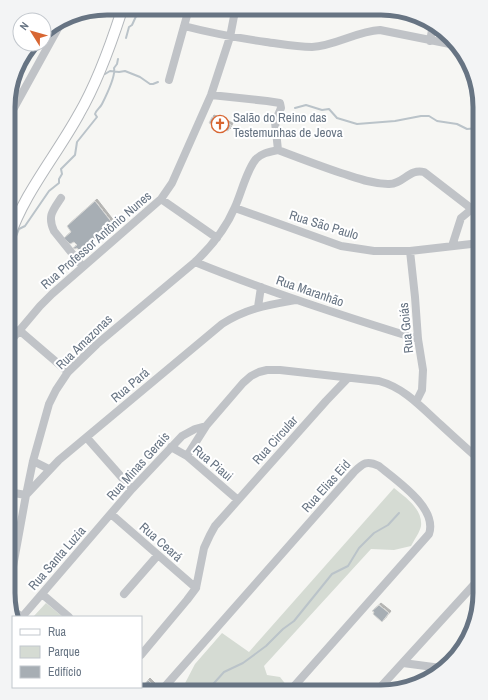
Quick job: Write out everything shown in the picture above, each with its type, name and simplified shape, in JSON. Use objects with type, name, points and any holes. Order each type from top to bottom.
[{"type":"main road","points":[[15,225],[27,198],[79,114],[100,68],[115,31],[119,15]]},
{"type":"main road","points":[[15,212],[27,198]]},
{"type":"street","points":[[169,80],[187,15]]},
{"type":"street","name":"Rua Professor Antônio Nunes","points":[[15,335],[48,298],[161,199],[172,182],[211,95],[230,37],[234,15]]},
{"type":"street","points":[[184,26],[230,37],[288,46],[312,47],[325,45],[380,30],[448,44]]},
{"type":"street","points":[[15,106],[58,29]]},
{"type":"street","points":[[430,41],[432,30]]},
{"type":"street","points":[[211,95],[267,100],[281,104],[281,108],[275,122],[278,150],[368,182],[393,184],[413,172],[424,172],[473,207]]},
{"type":"street","name":"Rua Amazonas","points":[[15,556],[33,461],[49,404],[56,390],[68,372],[97,344],[195,262],[217,238],[235,208],[252,163],[264,153],[278,150]]},
{"type":"street","points":[[61,198],[52,212],[50,220],[51,226],[83,267]]},
{"type":"street","points":[[161,199],[217,238]]},
{"type":"street","name":"Rua São Paulo","points":[[235,208],[341,246],[374,252],[410,251],[473,244]]},
{"type":"street","points":[[452,246],[461,218],[473,211]]},
{"type":"street","name":"Rua Goiás","points":[[410,251],[418,339],[424,384],[416,402]]},
{"type":"street","name":"Rua Maranhão","points":[[195,262],[296,300],[418,339]]},
{"type":"street","points":[[258,307],[261,287]]},
{"type":"street","name":"Rua Pará","points":[[26,495],[49,470],[222,324],[240,313],[258,307],[296,300]]},
{"type":"street","points":[[19,330],[68,372]]},
{"type":"street","name":"Rua Minas Gerais","points":[[188,456],[206,426],[243,384],[259,372],[280,370],[348,378]]},
{"type":"street","points":[[348,378],[388,383],[401,390],[473,454]]},
{"type":"street","name":"Rua Circular","points":[[142,654],[196,588],[204,548],[215,526],[348,378]]},
{"type":"street","name":"Rua Minas Gerais","points":[[111,514],[132,489],[182,436],[195,429],[206,426]]},
{"type":"street","points":[[86,438],[132,489]]},
{"type":"street","name":"Rua Piaui","points":[[171,447],[188,456],[238,500]]},
{"type":"street","points":[[33,461],[49,470]]},
{"type":"street","name":"Rua Elias Eid","points":[[167,685],[354,472],[364,463],[373,463],[379,466],[420,502],[429,514],[431,523],[429,534],[295,685]]},
{"type":"street","points":[[15,493],[26,495]]},
{"type":"street","name":"Rua Ceará","points":[[111,514],[196,588]]},
{"type":"street","name":"Rua Santa Luzia","points":[[23,616],[111,514]]},
{"type":"street","points":[[124,594],[158,555]]},
{"type":"street","points":[[383,685],[473,586]]},
{"type":"street","points":[[42,594],[68,616]]},
{"type":"street","points":[[403,663],[435,667]]},
{"type":"green space","points":[[394,488],[412,504],[419,514],[421,526],[411,546],[394,550],[371,549],[264,666],[267,675],[280,677],[286,685],[184,685],[195,664],[222,633],[249,652]]},
{"type":"green space","points":[[46,603],[62,616],[34,616]]},
{"type":"building","name":"Salão do Reino das Testemunhas de Jeova","points":[[212,117],[231,125],[228,131],[209,123]]},
{"type":"building","points":[[95,201],[113,224],[80,252],[77,248],[73,248],[77,245],[74,242],[70,244],[64,238],[71,232],[67,226]]},
{"type":"building","points":[[379,605],[389,613],[382,622],[373,614],[374,612],[372,611]]},
{"type":"building","points":[[148,680],[153,685],[144,685]]},
{"type":"waterway","points":[[126,38],[129,27],[132,25],[137,15]]},
{"type":"waterway","points":[[15,239],[19,229],[25,226],[49,191],[59,183],[59,179],[62,174],[61,169],[75,155],[77,142],[97,117],[95,114],[108,91],[114,76],[114,68],[118,59]]},
{"type":"waterway","points":[[105,74],[110,71],[125,71],[140,77],[150,84],[158,82]]},
{"type":"waterway","points":[[295,108],[306,105],[322,110],[329,109],[337,118],[357,124],[395,121],[429,116],[437,121],[457,124],[467,129],[473,129]]},
{"type":"waterway","points":[[212,685],[224,672],[243,663],[266,646],[283,629],[294,621],[332,574],[348,566],[359,548],[374,533],[388,525],[399,513]]},
{"type":"place","name":"Salão do Reino das Testemunhas de Jeova","points":[[220,124]]}]
